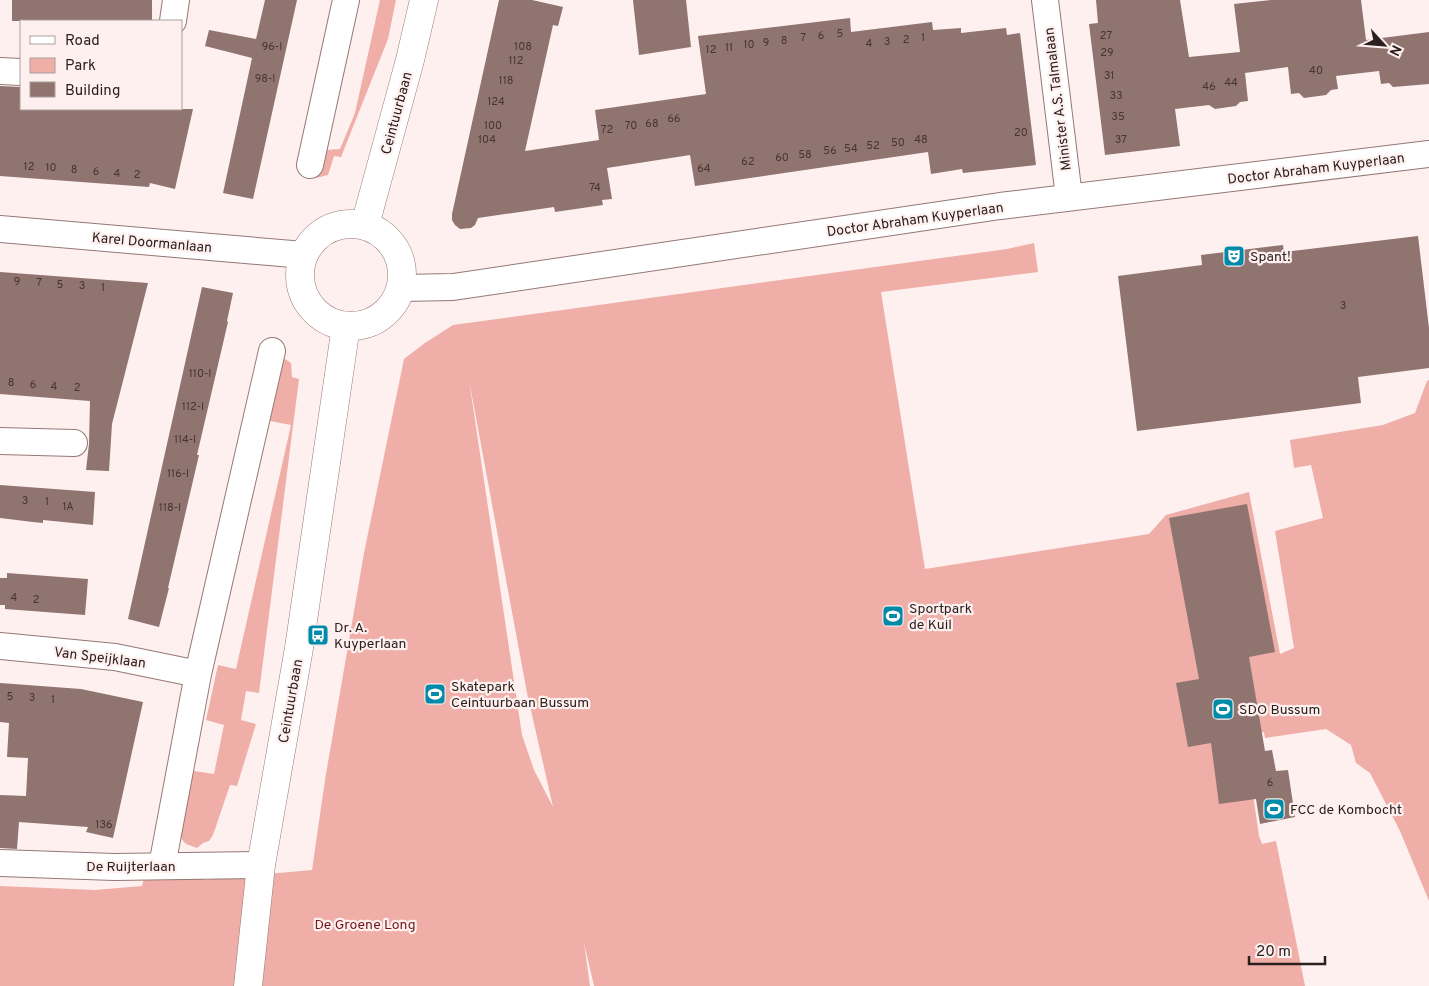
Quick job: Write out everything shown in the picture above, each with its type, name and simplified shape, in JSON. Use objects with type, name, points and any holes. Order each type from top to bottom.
[{"type":"main road","name":"Ceintuurbaan","points":[[365,225],[410,60],[424,0]]},
{"type":"main road","points":[[344,224],[365,225],[378,231],[390,241],[396,250],[401,261],[403,274],[401,288],[391,308],[371,322],[358,326],[346,326],[331,322],[319,315],[305,297],[300,275],[304,255],[316,237],[329,228],[344,224]]},
{"type":"main road","name":"Ceintuurbaan","points":[[248,986],[261,865],[299,648],[346,326]]},
{"type":"street","points":[[173,20],[176,0]]},
{"type":"street","points":[[310,165],[346,0]]},
{"type":"street","name":"Minister A.S. Talmalaan","points":[[1045,0],[1069,197]]},
{"type":"street","points":[[0,71],[20,72]]},
{"type":"street","name":"Doctor Abraham Kuyperlaan","points":[[401,288],[453,287],[1069,197],[1429,154]]},
{"type":"street","name":"Karel Doormanlaan","points":[[0,229],[304,255]]},
{"type":"street","points":[[162,866],[198,674],[272,351]]},
{"type":"street","points":[[0,440],[74,444]]},
{"type":"street","name":"Van Speijklaan","points":[[0,646],[115,657],[198,674]]},
{"type":"street","name":"De Ruijterlaan","points":[[0,863],[114,867],[261,865]]},
{"type":"green space","points":[[380,0],[396,0],[388,39],[341,157],[334,156],[328,175],[316,178],[326,150],[340,149],[355,113]]},
{"type":"green space","name":"Sportpark de Kuil","points":[[1034,243],[1038,272],[881,292],[925,569],[1149,534],[1166,515],[1249,492],[1280,654],[1294,648],[1275,531],[1323,518],[1311,465],[1294,468],[1290,440],[1383,425],[1415,413],[1429,380],[1429,901],[1400,831],[1370,773],[1356,763],[1351,745],[1326,729],[1265,738],[1264,732],[1251,734],[1247,753],[1259,836],[1262,844],[1276,841],[1305,986],[594,986],[584,943],[590,986],[0,986],[0,886],[95,890],[142,886],[144,878],[200,877],[204,880],[312,870],[325,780],[364,553],[404,359],[425,343],[453,325],[1007,249]],"holes":[[[469,380],[527,693],[553,807],[534,770],[522,735]]]},
{"type":"green space","points":[[279,355],[291,363],[292,377],[299,379],[259,693],[246,691],[241,720],[256,724],[237,786],[230,785],[213,835],[209,841],[197,848],[186,844],[174,831],[194,771],[214,774],[224,725],[206,720],[218,665],[236,669],[291,425],[265,420]]},
{"type":"building","points":[[12,0],[152,0],[152,20],[12,21]]},
{"type":"building","points":[[265,0],[297,0],[253,199],[223,193],[252,58],[205,46],[209,30],[256,39]]},
{"type":"building","points":[[499,0],[532,0],[563,7],[558,26],[553,25],[525,151],[599,140],[595,110],[706,94],[698,36],[850,18],[851,32],[932,22],[933,30],[961,28],[961,33],[1006,28],[1007,35],[1020,33],[1036,165],[963,173],[962,169],[931,174],[928,152],[695,186],[690,155],[607,168],[612,199],[602,200],[603,205],[555,212],[554,207],[478,218],[475,225],[471,228],[460,229],[452,220],[452,214]]},
{"type":"building","points":[[633,0],[686,0],[691,47],[639,55]]},
{"type":"building","points":[[1096,0],[1180,0],[1189,57],[1240,52],[1234,4],[1271,0],[1361,0],[1366,40],[1429,32],[1429,84],[1393,87],[1389,83],[1381,84],[1379,71],[1336,76],[1338,89],[1331,90],[1326,95],[1304,98],[1299,93],[1291,94],[1288,67],[1245,73],[1248,101],[1240,102],[1236,106],[1215,109],[1209,105],[1175,109],[1180,146],[1105,155],[1089,24],[1098,23]]},
{"type":"building","points":[[0,86],[20,87],[20,110],[193,109],[175,189],[150,183],[149,187],[0,176]]},
{"type":"building","points":[[1418,236],[1429,328],[1429,368],[1358,377],[1361,403],[1137,431],[1118,276],[1202,265],[1201,255],[1283,245],[1284,252]]},
{"type":"building","points":[[0,272],[148,283],[112,424],[109,471],[86,470],[90,401],[0,394]]},
{"type":"building","points":[[202,287],[233,293],[197,455],[199,455],[159,627],[128,619]]},
{"type":"building","points":[[0,485],[95,492],[93,525],[43,520],[43,523],[0,518]]},
{"type":"building","points":[[1247,504],[1275,652],[1249,657],[1265,751],[1272,750],[1276,771],[1288,770],[1295,817],[1260,824],[1256,799],[1219,804],[1211,743],[1188,747],[1176,683],[1199,679],[1169,518]]},
{"type":"building","points":[[7,573],[88,579],[85,615],[5,609],[5,605],[0,605],[0,578],[7,578]]},
{"type":"building","points":[[0,683],[81,689],[143,702],[113,838],[86,832],[88,827],[19,822],[17,849],[0,848],[0,795],[26,796],[28,758],[7,757],[9,723],[0,722]]},
{"type":"place","name":"Spant!","points":[[1234,256]]},
{"type":"place","name":"Sportpark de Kuil","points":[[893,616]]},
{"type":"place","name":"Dr. A. Kuyperlaan","points":[[318,635]]},
{"type":"place","name":"Skatepark Ceintuurbaan Bussum","points":[[435,694]]},
{"type":"place","name":"SDO Bussum","points":[[1223,709]]},
{"type":"place","name":"FCC de Kombocht","points":[[1274,809]]},
{"type":"park label","name":"De Groene Long","points":[[365,924]]}]
